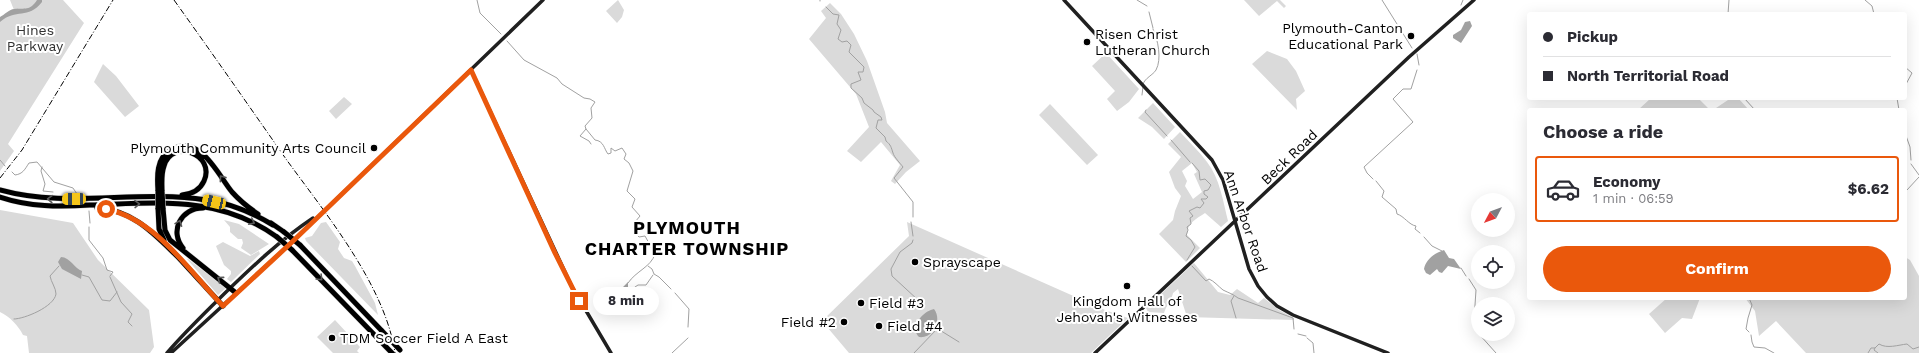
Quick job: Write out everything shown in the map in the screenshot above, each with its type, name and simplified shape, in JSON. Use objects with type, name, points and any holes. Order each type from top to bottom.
[{"type":"highway","points":[[180,259],[161,235],[158,225],[160,208],[158,168],[164,156],[171,149],[179,147],[193,147],[204,154],[240,200],[300,245],[402,351]]},
{"type":"highway","points":[[151,198],[186,194],[198,190],[204,182],[206,175],[206,168],[202,160],[195,153],[188,151],[179,152],[171,156],[163,167],[160,191]]},
{"type":"highway","points":[[0,190],[24,196],[54,199],[180,197],[206,200],[238,208],[274,225]]},
{"type":"highway","points":[[0,197],[31,204],[106,209],[133,218],[150,230],[180,259],[223,306]]},
{"type":"highway","points":[[70,206],[178,203],[198,205],[225,211],[254,223],[277,237],[292,250],[392,353]]},
{"type":"highway","points":[[160,208],[165,230],[169,238],[231,287],[236,293]]},
{"type":"highway","points":[[199,262],[179,242],[177,230],[179,220],[186,213],[196,208],[225,211]]},
{"type":"main road","points":[[171,353],[280,252],[543,0]]},
{"type":"main road","name":"Ann Arbor Road","points":[[1064,0],[1203,148],[1215,163],[1223,180],[1250,274],[1272,302],[1293,315],[1388,353]]},
{"type":"main road","name":"Beck Road","points":[[1095,353],[1409,57],[1474,0]]},
{"type":"main road","points":[[471,70],[574,291],[611,353]]},
{"type":"main road","points":[[167,353],[191,326],[248,271],[277,245],[320,213]]},
{"type":"main road","points":[[277,245],[280,248],[280,252]]},
{"type":"main road","points":[[264,267],[260,264],[273,249]]},
{"type":"main road","points":[[248,271],[255,270],[254,276]]},
{"type":"main road","points":[[212,306],[215,308],[216,312]]},
{"type":"main road","points":[[191,326],[197,330]]},
{"type":"green space","name":"Hines Parkway","points":[[10,0],[63,0],[84,23],[8,144],[14,151],[0,171],[0,18],[14,10]]},
{"type":"green space","points":[[618,0],[624,10],[622,17],[617,23],[606,11]]},
{"type":"green space","points":[[1244,0],[1280,0],[1286,6],[1284,8],[1277,1],[1259,16]]},
{"type":"green space","points":[[830,3],[841,14],[854,34],[867,61],[885,112],[887,123],[920,161],[906,172],[895,184],[891,181],[900,165],[881,142],[861,162],[847,151],[869,127],[856,94],[809,39],[826,18],[821,11]]},
{"type":"green space","points":[[1267,51],[1287,59],[1296,71],[1305,91],[1296,99],[1297,110],[1252,64]]},
{"type":"green space","points":[[1106,53],[1139,89],[1129,102],[1117,111],[1107,99],[1115,91],[1092,66]]},
{"type":"green space","points":[[103,64],[116,76],[139,106],[125,117],[94,82]]},
{"type":"green space","points":[[344,97],[352,104],[336,119],[329,111]]},
{"type":"green space","points":[[1649,100],[1700,100],[1708,108],[1669,108],[1640,108]]},
{"type":"green space","points":[[1728,100],[1740,100],[1747,108],[1716,108]]},
{"type":"green space","points":[[1153,103],[1175,127],[1164,139],[1152,127],[1138,118]]},
{"type":"green space","points":[[1050,104],[1098,155],[1087,165],[1039,115]]},
{"type":"green space","points":[[1180,132],[1204,158],[1218,183],[1228,221],[1221,227],[1205,213],[1190,224],[1187,235],[1200,248],[1186,262],[1159,234],[1173,220],[1181,196],[1175,188],[1169,172],[1181,157],[1168,144]],"holes":[[[1192,163],[1197,172],[1194,174],[1202,192],[1193,199],[1185,186],[1187,181],[1182,171]]]},
{"type":"green space","points":[[0,210],[73,223],[98,260],[149,310],[154,347],[150,353],[29,353],[27,336],[23,335],[19,328],[7,316],[0,312]]},
{"type":"green space","points":[[224,220],[239,224],[269,244],[251,255],[241,248],[243,243],[242,239],[238,239],[230,232],[230,227]]},
{"type":"green space","points":[[326,222],[340,242],[338,249],[344,258],[352,261],[355,266],[375,303],[378,315],[306,241],[305,238],[312,236],[321,223]]},
{"type":"green space","points":[[907,222],[1105,310],[1128,318],[1091,353],[849,353],[822,321],[909,236]]},
{"type":"green space","points":[[223,242],[250,256],[259,251],[260,254],[231,282],[227,279],[231,274],[231,271],[224,265],[216,246]]},
{"type":"green space","points":[[1907,258],[1910,260],[1919,276],[1919,353],[1806,353],[1776,321],[1759,336],[1755,311],[1747,300],[1907,300]]},
{"type":"green space","points":[[188,259],[226,288],[218,295]]},
{"type":"green space","points":[[1194,263],[1218,292],[1230,295],[1237,289],[1258,303],[1264,298],[1279,310],[1294,318],[1294,320],[1187,317],[1178,289],[1173,293],[1164,313],[1148,312],[1146,308]]},
{"type":"green space","points":[[1665,300],[1699,300],[1692,319],[1682,318],[1665,333],[1649,314]]},
{"type":"green space","points":[[335,320],[360,347],[357,351],[359,353],[333,353],[317,337]]},
{"type":"shaded area","points":[[37,0],[42,0],[42,2],[32,11],[11,16],[0,22],[0,17],[12,9],[24,9],[30,7]]},
{"type":"shaded area","points":[[1470,21],[1472,26],[1461,43],[1453,38],[1453,35],[1461,30],[1465,22]]},
{"type":"shaded area","points":[[1444,250],[1449,258],[1454,259],[1461,269],[1448,266],[1442,273],[1437,269],[1430,275],[1426,273],[1424,269],[1429,259]]},
{"type":"shaded area","points":[[61,257],[70,261],[82,271],[81,279],[62,269],[58,262]]},
{"type":"shaded area","points":[[628,282],[628,287],[635,287],[634,294],[627,303],[612,309],[600,311],[597,309],[595,304],[615,295]]},
{"type":"shaded area","points":[[934,309],[937,319],[935,328],[928,335],[919,337],[916,333],[916,324],[922,316]]},
{"type":"waterway","points":[[477,0],[480,13],[501,34]]},
{"type":"waterway","points":[[1137,0],[1147,6]]},
{"type":"waterway","points":[[1382,0],[1412,48]]},
{"type":"waterway","points":[[1461,5],[1463,0]]},
{"type":"waterway","points":[[1728,12],[1729,0]]},
{"type":"waterway","points":[[1865,0],[1872,6],[1874,12]]},
{"type":"waterway","points":[[826,7],[833,14],[839,15],[837,24],[841,30],[838,39],[842,42],[847,41],[851,45],[849,52],[864,67],[863,72],[858,72],[861,80],[851,84],[851,88],[862,98],[864,103],[881,117],[882,120],[878,120],[876,128],[885,137],[886,141],[891,146],[895,156],[903,167],[894,178],[913,202],[913,217]]},
{"type":"waterway","points":[[1149,12],[1153,28]]},
{"type":"waterway","points":[[1143,84],[1158,66],[1158,44],[1153,29]]},
{"type":"waterway","points":[[507,41],[524,60],[557,78],[562,84],[584,98],[595,102],[591,108],[592,118],[585,126],[586,129],[580,136],[589,141],[591,144]]},
{"type":"waterway","points":[[1417,54],[1419,65]]},
{"type":"waterway","points":[[1907,69],[1912,73],[1907,82]]},
{"type":"waterway","points":[[1373,179],[1364,167],[1413,122],[1393,99],[1403,89],[1411,89],[1417,70]]},
{"type":"waterway","points":[[1142,95],[1143,87]]},
{"type":"waterway","points":[[1746,100],[1753,108]]},
{"type":"waterway","points":[[1897,100],[1899,108]]},
{"type":"waterway","points":[[1146,110],[1145,112],[1167,136]]},
{"type":"waterway","points":[[586,129],[595,140],[602,144],[608,154],[611,153],[611,148],[615,151],[622,148],[626,154],[624,159],[629,163],[633,171],[627,191],[635,199],[632,207],[640,216],[635,222],[637,231],[636,234],[639,237],[645,236],[655,254],[647,266],[635,275],[628,283]]},
{"type":"waterway","points":[[1907,139],[1910,147],[1911,160]]},
{"type":"waterway","points":[[1171,140],[1190,162]]},
{"type":"waterway","points":[[0,160],[5,166]]},
{"type":"waterway","points":[[12,172],[15,175],[20,174],[29,163],[37,162],[54,182],[73,188],[77,194]]},
{"type":"waterway","points":[[1187,260],[1195,247],[1191,240],[1186,236],[1188,230],[1187,227],[1191,224],[1190,218],[1193,216],[1189,211],[1197,207],[1200,208],[1204,203],[1201,199],[1206,199],[1208,197],[1204,194],[1204,191],[1208,190],[1211,185],[1205,179],[1200,180],[1199,171],[1192,163]]},
{"type":"waterway","points":[[1911,164],[1919,175]]},
{"type":"waterway","points":[[42,167],[41,171],[45,184],[43,191],[53,192]]},
{"type":"waterway","points":[[1907,190],[1919,177]]},
{"type":"waterway","points":[[1376,181],[1384,191],[1382,197],[1396,209],[1397,214],[1416,226],[1415,229],[1420,233]]},
{"type":"waterway","points":[[89,211],[90,223]]},
{"type":"waterway","points":[[911,222],[913,236]]},
{"type":"waterway","points":[[89,227],[89,240],[103,258],[107,270],[113,272],[110,276]]},
{"type":"waterway","points":[[1424,237],[1432,246],[1442,251]]},
{"type":"waterway","points":[[913,240],[912,243],[900,252],[891,269],[892,276],[918,300]]},
{"type":"waterway","points":[[14,319],[31,315],[44,308],[54,299],[56,292],[50,276],[59,266]]},
{"type":"waterway","points":[[648,266],[652,269],[654,274],[671,289]]},
{"type":"waterway","points":[[1192,266],[1206,281],[1209,279],[1211,280],[1223,290],[1238,298],[1293,318],[1294,329]]},
{"type":"waterway","points":[[1461,268],[1466,276]]},
{"type":"waterway","points":[[82,275],[89,277],[102,300],[110,301],[117,292]]},
{"type":"waterway","points":[[635,287],[638,285],[646,285],[653,275]]},
{"type":"waterway","points":[[110,277],[121,302],[132,314],[128,322],[132,326]]},
{"type":"waterway","points":[[1469,279],[1476,290],[1476,297]]},
{"type":"waterway","points":[[675,293],[689,309],[688,327]]},
{"type":"waterway","points":[[1234,296],[1231,301],[1236,318]]},
{"type":"waterway","points":[[1749,332],[1746,329],[1752,305],[1750,300]]},
{"type":"waterway","points":[[914,353],[937,329]]},
{"type":"waterway","points":[[938,329],[959,342]]},
{"type":"waterway","points":[[1298,334],[1306,336]]},
{"type":"waterway","points":[[1751,335],[1754,347],[1765,348],[1774,353]]},
{"type":"waterway","points":[[672,353],[688,338]]},
{"type":"waterway","points":[[1307,338],[1313,343],[1314,353]]},
{"type":"waterway","points":[[1485,341],[1496,353]]},
{"type":"waterway","points":[[1868,353],[1871,348],[1875,348],[1879,344],[1889,346],[1907,344],[1913,349],[1919,347]]},
{"type":"waterway","points":[[1875,348],[1874,350],[1878,353]]},
{"type":"railway","points":[[0,178],[22,150],[113,0]]},
{"type":"railway","points":[[174,0],[335,226],[351,251],[379,302],[389,327],[395,353]]},
{"type":"place","name":"Plymouth-Canton Educational Park","points":[[1411,36]]},
{"type":"place","name":"Risen Christ Lutheran Church","points":[[1087,42]]},
{"type":"place","name":"Plymouth Community Arts Council","points":[[374,148]]},
{"type":"place","name":"Sprayscape","points":[[915,262]]},
{"type":"place","name":"Kingdom Hall of Jehovah's Witnesses","points":[[1127,286]]},
{"type":"place","name":"Field #3","points":[[861,303]]},
{"type":"place","name":"Field #2","points":[[844,322]]},
{"type":"place","name":"Field #4","points":[[879,326]]},
{"type":"place","name":"TDM Soccer Field A East","points":[[332,338]]},
{"type":"district","name":"PLYMOUTH CHARTER TOWNSHIP","points":[[687,237]]},
{"type":"route","points":[[106,209],[126,214],[139,221],[150,230],[180,259],[223,306],[291,243],[320,213],[471,70],[555,253],[579,301]]}]
